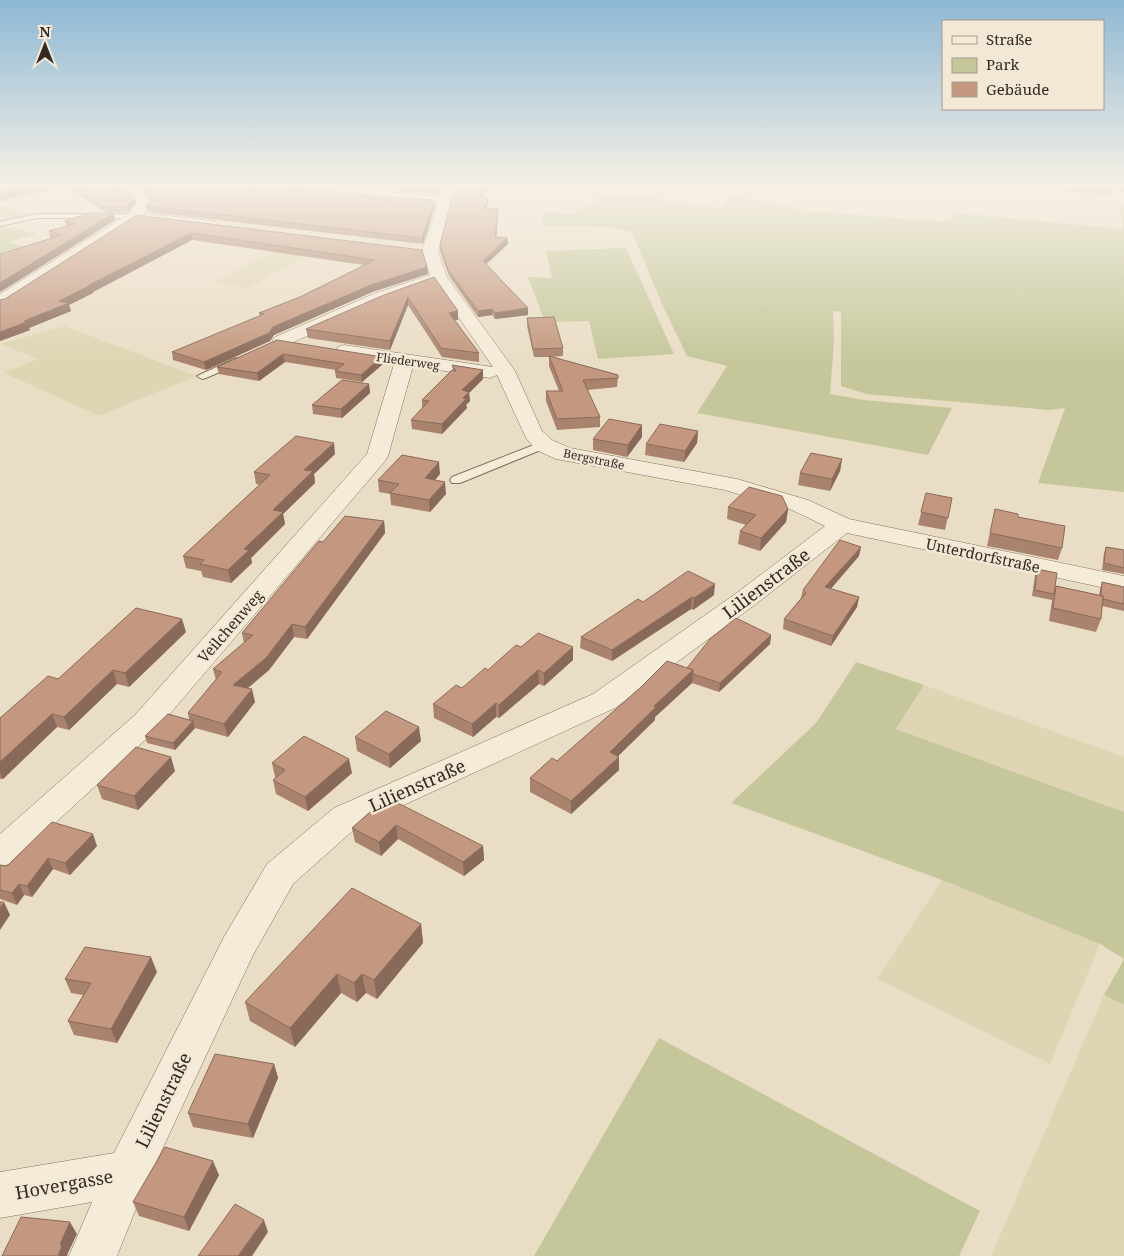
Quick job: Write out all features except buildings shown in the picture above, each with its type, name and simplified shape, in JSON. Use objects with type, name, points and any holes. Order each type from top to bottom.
[{"type":"street","points":[[0,301],[90,245]]},
{"type":"street","name":"Bergstraße","points":[[424,245],[421,250],[505,371],[533,434],[544,445],[564,454],[729,484],[800,505],[842,525]]},
{"type":"street","points":[[310,346],[276,343],[378,297],[412,284],[439,277]]},
{"type":"street","name":"Fliederweg","points":[[329,349],[489,372],[505,371]]},
{"type":"street","name":"Veilchenweg","points":[[0,854],[146,722],[377,456],[405,360]]},
{"type":"street","name":"Unterdorfstraße","points":[[842,525],[1124,584]]},
{"type":"street","name":"Lilienstraße","points":[[92,1256],[128,1172],[237,948],[280,874],[346,817],[604,701],[747,598],[842,525]]},
{"type":"street","name":"Hovergasse","points":[[0,1195],[128,1172]]},
{"type":"lane","points":[[202,376],[246,357]]},
{"type":"lane","points":[[456,480],[544,445]]},
{"type":"shaded area","points":[[288,245],[326,245],[246,289],[215,282]]},
{"type":"shaded area","points":[[65,326],[196,376],[99,416],[4,373],[38,359],[0,344]]},
{"type":"shaded area","points":[[924,685],[1124,757],[1124,812],[896,729]]},
{"type":"shaded area","points":[[942,880],[1100,944],[1050,1064],[877,979]]},
{"type":"shaded area","points":[[1104,995],[1124,1005],[1124,1256],[991,1256]]},
{"type":"green space","points":[[0,245],[15,245],[21,247],[0,253]]},
{"type":"green space","points":[[637,245],[1124,245],[1124,492],[1038,483],[1065,408],[1049,410],[866,394],[841,386],[841,312],[833,311],[834,341],[830,394],[864,400],[952,408],[928,455],[697,413],[727,366],[687,356],[662,304]]},
{"type":"green space","points":[[626,248],[674,354],[598,359],[589,321],[545,322],[528,277],[552,278],[546,251]]},
{"type":"green space","points":[[856,662],[924,685],[896,729],[1124,812],[1124,959],[1100,944],[942,880],[731,803],[816,723]]},
{"type":"green space","points":[[1124,959],[1124,1005],[1104,995]]},
{"type":"green space","points":[[659,1038],[980,1211],[959,1256],[534,1256]]}]
